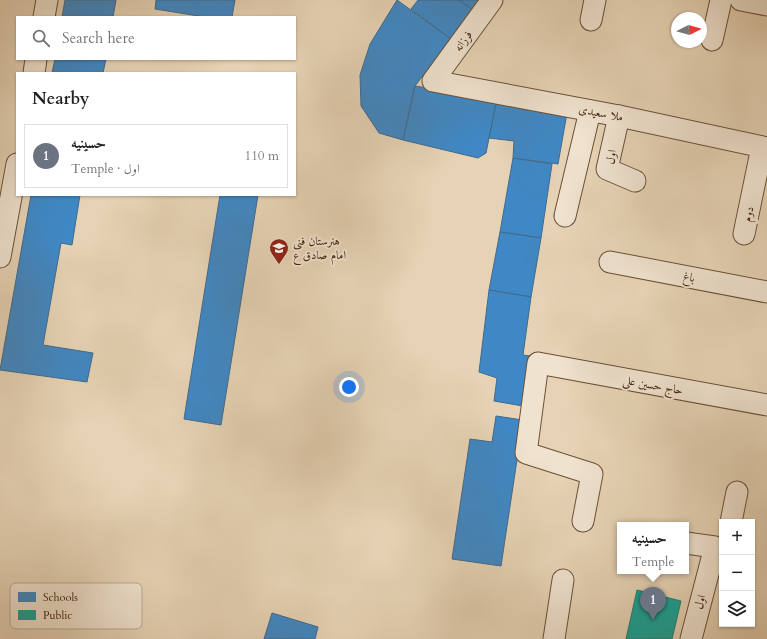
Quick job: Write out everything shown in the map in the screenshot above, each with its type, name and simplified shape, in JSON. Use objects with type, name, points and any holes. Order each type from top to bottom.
[{"type":"street","points":[[44,16],[47,0]]},
{"type":"street","name":"فرزانه","points":[[433,81],[492,0]]},
{"type":"street","points":[[712,40],[721,0]]},
{"type":"street","points":[[741,0],[767,5]]},
{"type":"street","points":[[34,72],[36,60]]},
{"type":"street","name":"ملا سعیدی","points":[[433,81],[618,116],[764,147]]},
{"type":"street","points":[[565,216],[590,111]]},
{"type":"street","name":"اول","points":[[618,116],[608,169],[635,181]]},
{"type":"street","name":"دوم","points":[[744,234],[764,147]]},
{"type":"street","points":[[0,257],[16,169]]},
{"type":"street","name":"باغ","points":[[610,262],[767,292]]},
{"type":"street","name":"حاج حسین علی","points":[[583,521],[592,474],[526,453],[538,363],[767,405]]},
{"type":"street","points":[[732,519],[737,492]]},
{"type":"street","name":"اول","points":[[689,543],[718,548],[691,639]]},
{"type":"street","points":[[554,639],[563,580]]},
{"type":"building: Schools","points":[[65,0],[116,0],[113,16],[62,16]]},
{"type":"building: Schools","points":[[156,0],[235,0],[232,16],[199,16],[155,9]]},
{"type":"building: Schools","points":[[397,0],[451,39],[415,86],[403,140],[379,133],[361,106],[360,75],[370,44]]},
{"type":"building: Schools","points":[[418,0],[459,0],[473,10],[451,39],[411,9]]},
{"type":"building: Schools","points":[[459,0],[480,0],[473,10]]},
{"type":"building: Schools","points":[[55,60],[106,60],[103,72],[52,72]]},
{"type":"building: Schools","points":[[415,86],[497,99],[486,153],[478,158],[403,140]]},
{"type":"building: Schools","points":[[497,99],[567,113],[558,164],[513,158],[514,141],[489,138]]},
{"type":"building: Schools","points":[[513,158],[552,164],[541,238],[500,232]]},
{"type":"building: Schools","points":[[31,196],[80,196],[72,245],[61,243],[43,345],[93,353],[87,382],[0,370]]},
{"type":"building: Schools","points":[[220,196],[258,196],[221,425],[184,419]]},
{"type":"building: Schools","points":[[500,232],[541,238],[531,297],[489,290]]},
{"type":"building: Schools","points":[[489,290],[531,297],[523,355],[530,356],[523,406],[494,401],[497,378],[479,372]]},
{"type":"building: Schools","points":[[496,416],[523,420],[501,566],[452,559],[470,439],[492,442]]},
{"type":"building: Schools","points":[[272,613],[318,627],[315,639],[264,639]]},
{"type":"building: Public","points":[[637,590],[681,601],[672,639],[626,639]]},
{"type":"place","name":"هنرستان فنی امام صادق ع","points":[[279,265]]},
{"type":"place","name":"حسینیه","points":[[653,620]]}]
